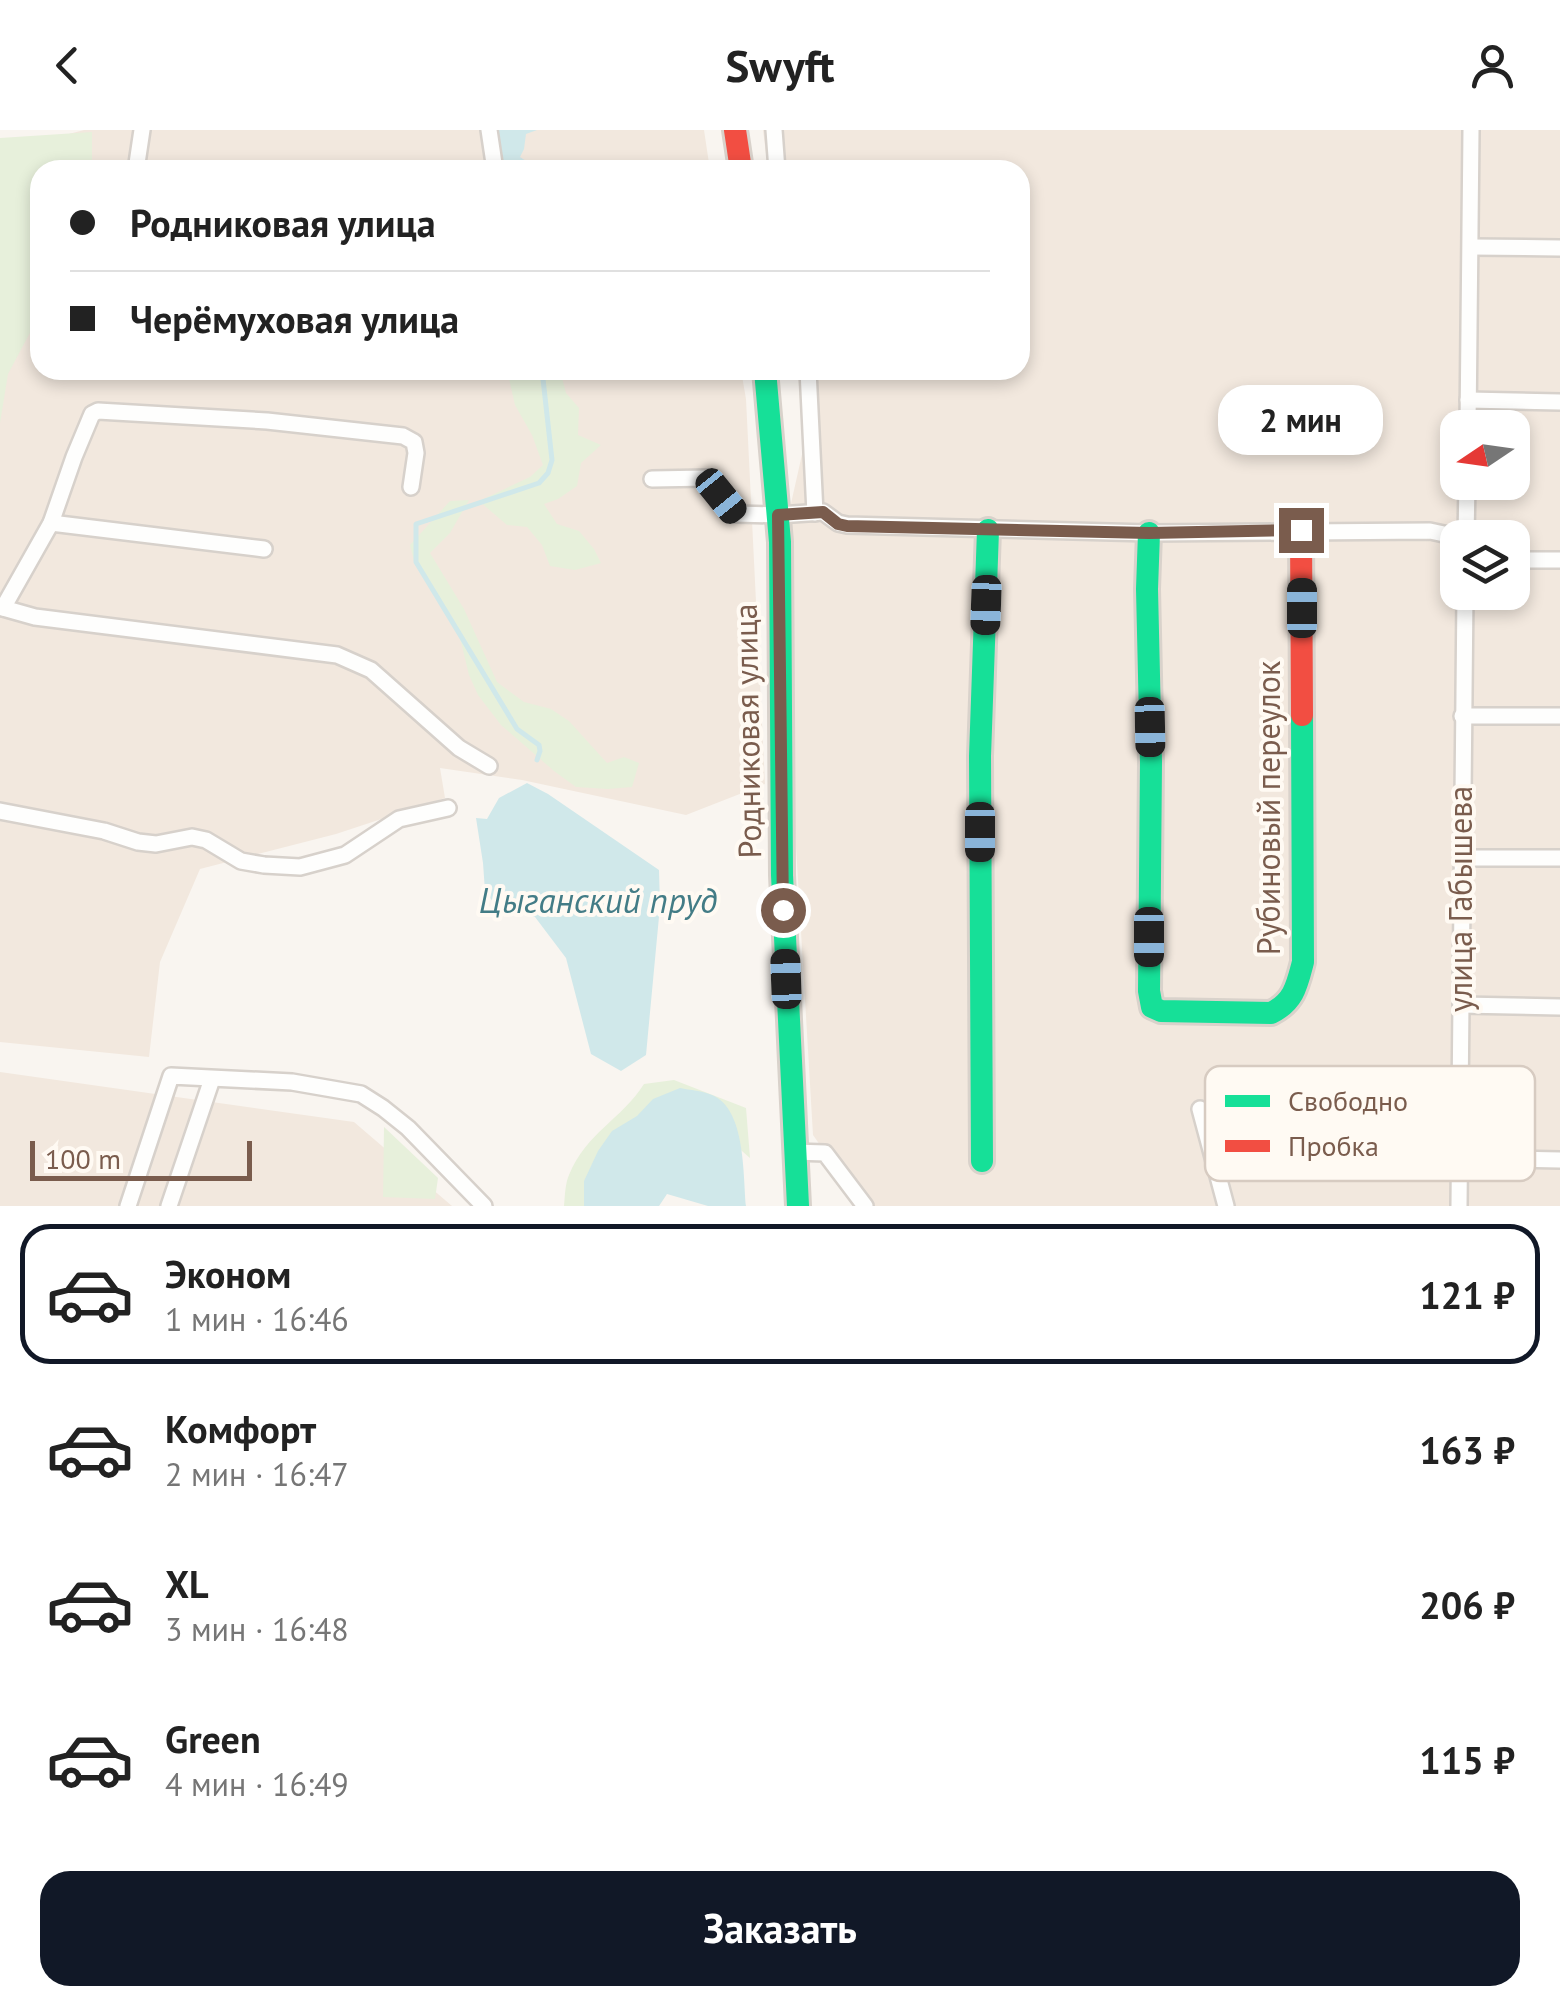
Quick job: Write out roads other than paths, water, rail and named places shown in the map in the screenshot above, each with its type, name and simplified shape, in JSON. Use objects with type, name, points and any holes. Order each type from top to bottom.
[{"type":"street","points":[[138,160],[142,130]]},
{"type":"street","points":[[489,130],[494,160]]},
{"type":"street","points":[[735,130],[739,160]]},
{"type":"street","points":[[774,130],[776,160]]},
{"type":"street","points":[[1468,410],[1470,130]]},
{"type":"street","points":[[1471,246],[1560,248]]},
{"type":"street","name":"Родниковая улица","points":[[766,380],[778,515],[782,875],[798,1206]]},
{"type":"street","points":[[809,380],[814,513]]},
{"type":"street","points":[[1468,400],[1560,402]]},
{"type":"street","points":[[410,487],[416,453],[414,442],[403,436],[98,410],[92,414],[74,457],[52,523],[1,608],[35,618],[337,655],[371,670],[459,748],[490,766]]},
{"type":"street","points":[[652,479],[707,478],[736,514],[823,512],[847,526],[1149,533],[1301,530],[1440,533]]},
{"type":"street","points":[[52,523],[264,548]]},
{"type":"street","points":[[982,1161],[980,756],[988,530]]},
{"type":"street","name":"Рубиновый переулок","points":[[1149,533],[1148,992],[1152,1007],[1161,1011],[1271,1013],[1294,998],[1303,962],[1301,530]]},
{"type":"street","points":[[1530,560],[1560,560]]},
{"type":"street","name":"улица Габышева","points":[[1461,1066],[1465,610]]},
{"type":"street","points":[[1462,716],[1560,716]]},
{"type":"street","points":[[0,811],[104,830],[138,842],[156,844],[192,837],[206,840],[241,860],[300,867],[346,855],[399,819],[448,808]]},
{"type":"street","points":[[1461,858],[1560,858]]},
{"type":"street","points":[[1461,1005],[1560,1006]]},
{"type":"street","points":[[128,1206],[171,1076],[292,1082],[361,1094],[408,1128],[484,1206]]},
{"type":"street","points":[[168,1206],[212,1078]]},
{"type":"street","points":[[1200,1109],[1205,1128]]},
{"type":"street","points":[[794,1152],[825,1154],[865,1206]]},
{"type":"street","points":[[1535,1160],[1560,1160]]},
{"type":"street","points":[[1219,1181],[1226,1206]]},
{"type":"street","name":"улица Габышева","points":[[1459,1206],[1460,1181]]},
{"type":"water","points":[[495,130],[537,130],[526,134],[520,157],[524,160],[499,160]]},
{"type":"water","name":"Цыганский пруд","points":[[527,783],[659,870],[660,906],[646,1055],[621,1071],[591,1054],[566,958],[535,917],[494,903],[485,891],[476,818],[487,819],[499,798]]},
{"type":"water","points":[[680,1088],[712,1095],[731,1114],[741,1144],[746,1206],[708,1206],[667,1194],[659,1206],[584,1206],[584,1181],[612,1131],[637,1116],[653,1099]]},
{"type":"waterway","points":[[537,760],[539,745],[517,729],[416,562],[416,524],[539,483],[548,473],[552,460],[543,380]]}]
